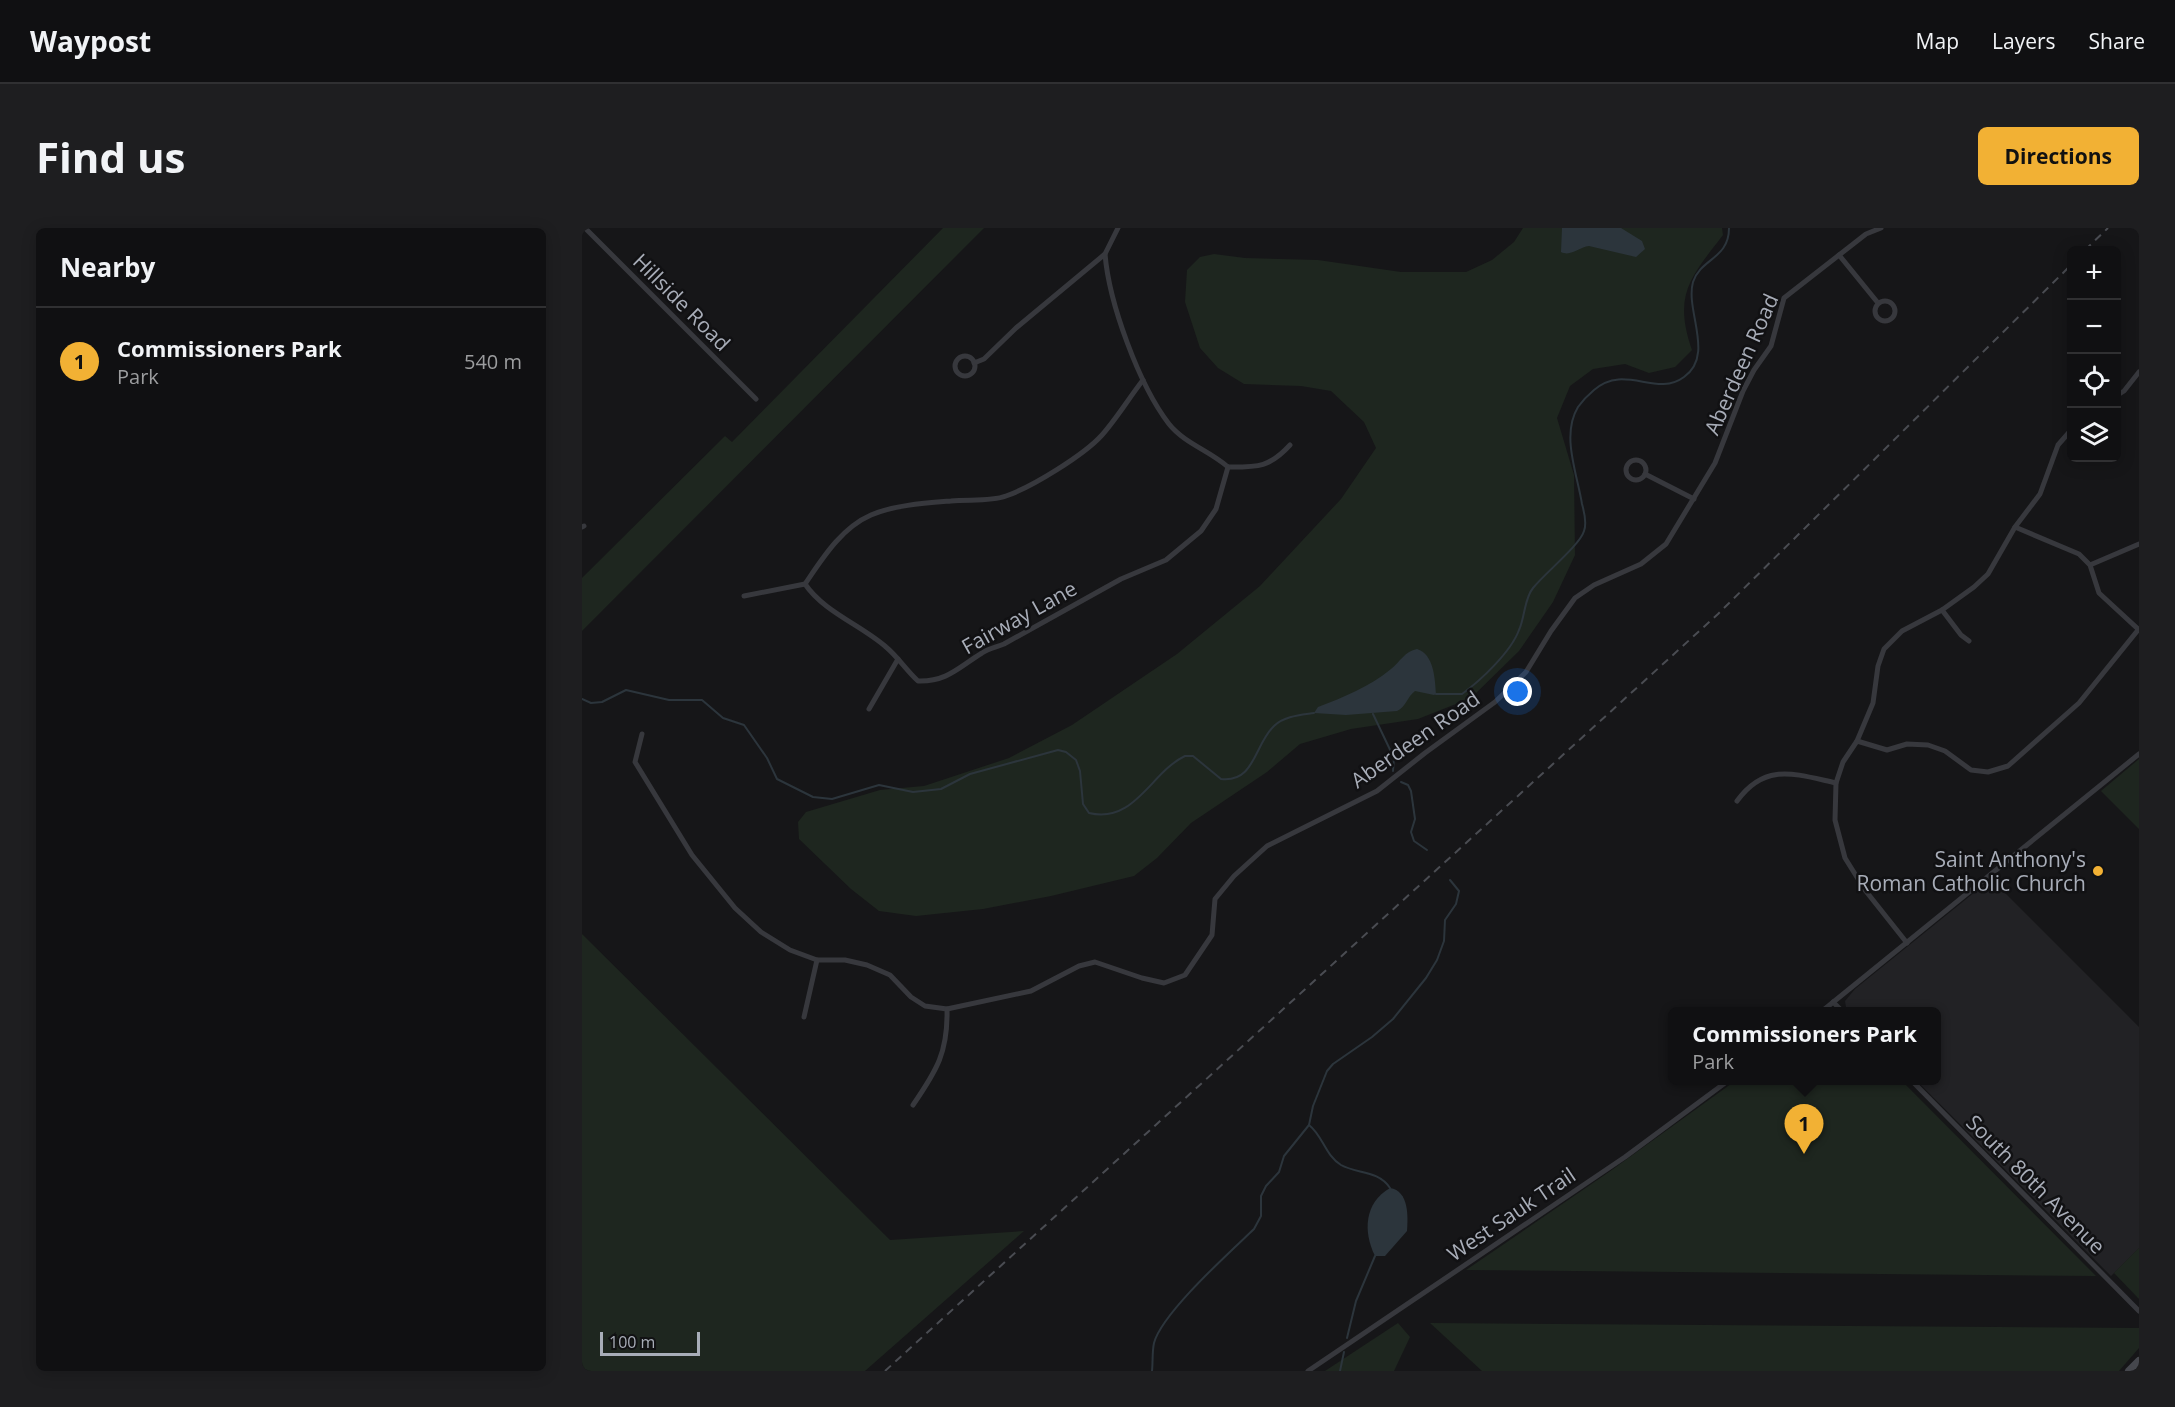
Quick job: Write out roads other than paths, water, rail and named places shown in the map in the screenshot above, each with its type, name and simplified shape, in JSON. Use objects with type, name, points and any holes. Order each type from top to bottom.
[{"type":"main road","points":[[2129,1371],[2139,1361]]},
{"type":"street","name":"Hillside Road","points":[[585,228],[756,399]]},
{"type":"street","points":[[974,363],[984,359],[1016,328],[1105,254],[1118,228]]},
{"type":"street","name":"Aberdeen Road","points":[[642,734],[634,762],[692,855],[735,908],[761,932],[790,950],[817,960],[845,960],[867,965],[890,975],[911,997],[925,1006],[947,1009],[1031,991],[1079,966],[1095,962],[1164,983],[1185,975],[1212,935],[1215,899],[1234,876],[1267,846],[1377,791],[1496,702],[1526,672],[1575,598],[1594,585],[1641,564],[1666,544],[1715,463],[1743,391],[1771,346],[1784,298],[1866,234],[1881,228]]},
{"type":"street","points":[[1105,254],[1113,304],[1143,380],[1170,425],[1192,444],[1219,458],[1228,467],[1260,467],[1277,459],[1290,445]]},
{"type":"street","points":[[1839,255],[1878,303]]},
{"type":"street","points":[[2121,393],[2139,372]]},
{"type":"street","points":[[744,596],[805,584],[827,552],[848,531],[869,516],[890,510],[940,502],[1004,497],[1035,482],[1064,464],[1101,436],[1143,380]]},
{"type":"street","points":[[1907,943],[1865,890],[1845,858],[1835,820],[1836,783],[1843,762],[1857,741],[1873,703],[1878,666],[1884,649],[1902,631],[1942,610],[1988,574],[2015,527],[2040,494],[2058,445],[2067,435]]},
{"type":"street","name":"Fairway Lane","points":[[805,584],[813,596],[886,646],[918,681],[932,681],[946,676],[983,652],[1004,644],[1121,579],[1166,560],[1201,531],[1216,509],[1228,467]]},
{"type":"street","points":[[1645,474],[1694,499]]},
{"type":"street","points":[[1857,741],[1887,750],[1907,744],[1929,745],[1945,751],[1971,770],[1988,772],[2008,766],[2079,703],[2139,630],[2099,593],[2090,564],[2079,554],[2015,527]]},
{"type":"street","points":[[2090,564],[2139,544]]},
{"type":"street","points":[[1942,610],[1961,636],[1969,641]]},
{"type":"street","points":[[869,709],[898,659]]},
{"type":"street","points":[[1826,1007],[2139,754]]},
{"type":"street","points":[[1737,801],[1746,788],[1767,774],[1790,773],[1836,783]]},
{"type":"street","points":[[804,1017],[817,960]]},
{"type":"street","points":[[1833,1002],[1839,1007]]},
{"type":"street","points":[[913,1105],[936,1073],[948,1034],[947,1009]]},
{"type":"street","name":"West Sauk Trail","points":[[1308,1371],[1625,1157],[1723,1085]]},
{"type":"street","name":"South 80th Avenue","points":[[1916,1085],[2139,1311]]},
{"type":"waterway","points":[[1436,694],[1462,694],[1494,665],[1515,639],[1533,588],[1581,537],[1585,528],[1585,517],[1570,442],[1573,418],[1580,404],[1594,390],[1606,383],[1629,380],[1662,384],[1684,377],[1693,368],[1698,345],[1692,294],[1693,282],[1702,268],[1720,252],[1728,238],[1729,228]]},
{"type":"waterway","points":[[582,699],[591,703],[602,702],[626,690],[669,700],[702,700],[723,718],[744,725],[767,758],[777,779],[813,797],[832,799],[879,785],[913,792],[941,789],[970,774],[1058,750],[1066,752],[1076,760],[1080,771],[1083,804],[1089,813],[1105,814],[1119,811],[1131,804],[1173,763],[1185,756],[1193,756],[1221,779],[1232,779],[1241,775],[1253,761],[1267,734],[1274,726],[1288,718],[1314,713]]},
{"type":"waterway","points":[[1373,714],[1394,758],[1393,771]]},
{"type":"waterway","points":[[1401,782],[1408,785],[1411,791],[1415,819],[1411,832],[1414,841],[1427,850]]},
{"type":"waterway","points":[[1152,1371],[1154,1343],[1170,1316],[1198,1283],[1254,1229],[1261,1216],[1261,1196],[1266,1186],[1279,1172],[1284,1156],[1309,1125],[1313,1106],[1327,1071],[1393,1019],[1426,978],[1437,960],[1444,941],[1445,920],[1456,904],[1459,891],[1450,880]]},
{"type":"waterway","points":[[1309,1125],[1341,1165],[1380,1178],[1390,1188]]},
{"type":"waterway","points":[[1347,1338],[1356,1301],[1375,1256]]},
{"type":"waterway","points":[[1340,1371],[1344,1352]]},
{"type":"railway","points":[[2089,246],[2108,228]]},
{"type":"railway","points":[[885,1371],[1718,614],[2067,269]]},
{"type":"place","name":"Saint Anthony's Roman Catholic Church","points":[[2098,871]]},
{"type":"place","name":"Commissioners Park","points":[[1804,1154]]}]
